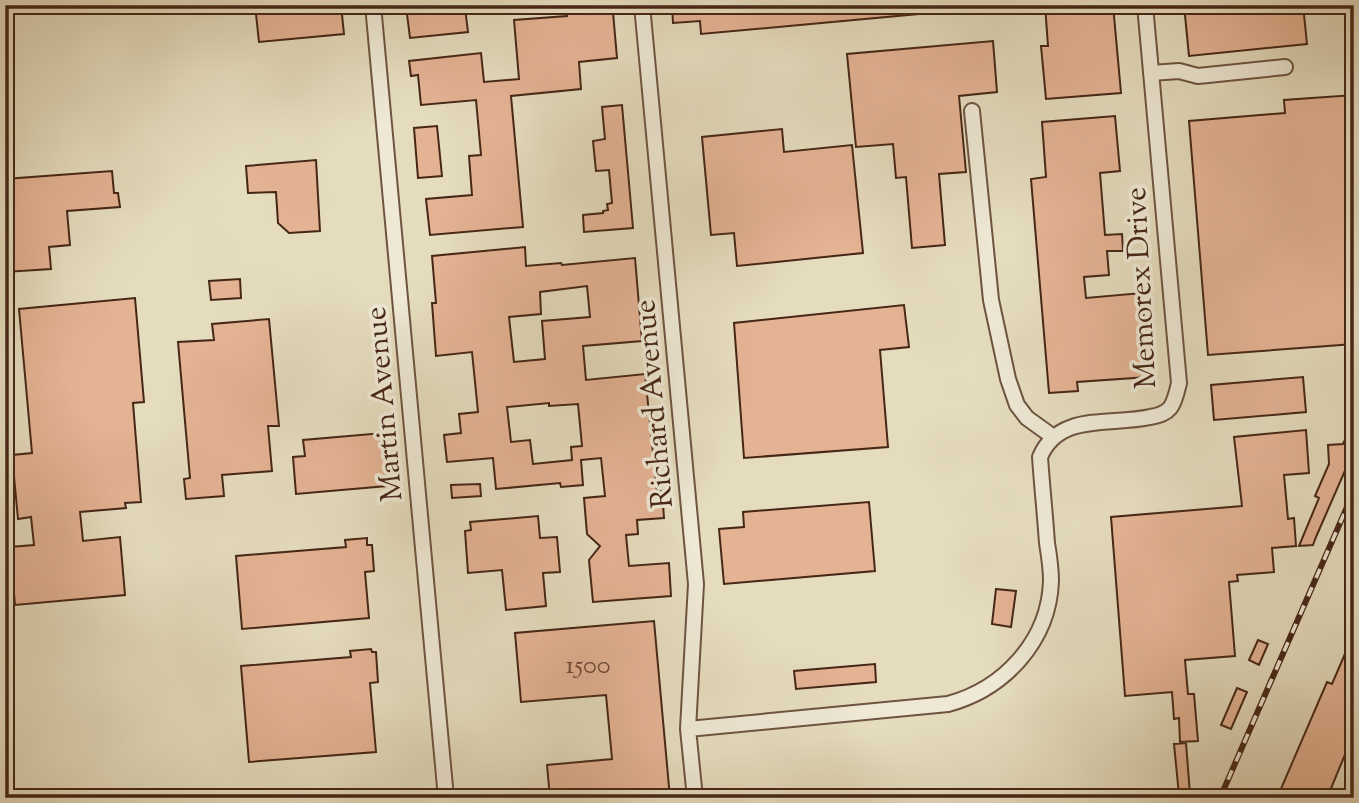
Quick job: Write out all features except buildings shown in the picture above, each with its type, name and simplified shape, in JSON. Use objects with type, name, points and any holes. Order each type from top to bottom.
[{"type":"street","name":"Martin Avenue","points":[[373,5],[446,798]]},
{"type":"street","name":"Richard Avenue","points":[[642,5],[696,584],[688,729],[695,798]]},
{"type":"street","name":"Memorex Drive","points":[[1052,436],[1073,425],[1159,416],[1170,409],[1179,383],[1145,5]]},
{"type":"street","points":[[1151,73],[1179,71],[1198,76],[1285,68]]},
{"type":"street","points":[[688,729],[948,704],[969,698],[1001,679],[1019,661],[1042,625],[1051,581],[1040,457],[1052,436],[1027,418],[1017,405],[1008,379],[991,300],[972,110]]},
{"type":"street","points":[[1351,798],[1354,792]]},
{"type":"railway","points":[[1220,798],[1354,491]]}]
